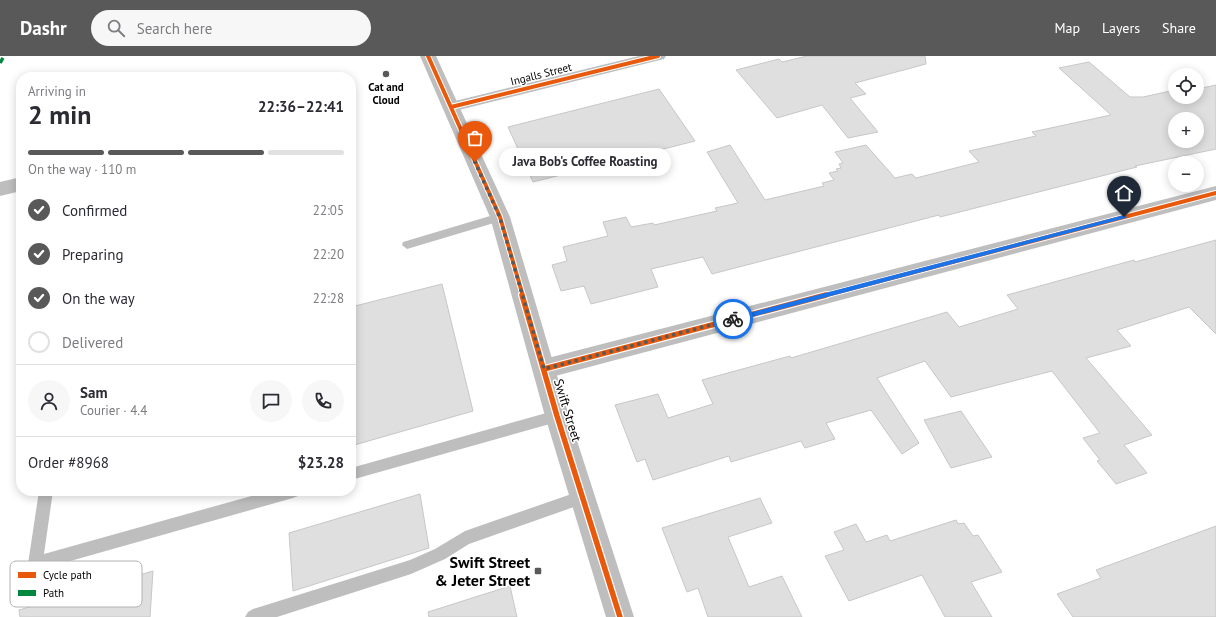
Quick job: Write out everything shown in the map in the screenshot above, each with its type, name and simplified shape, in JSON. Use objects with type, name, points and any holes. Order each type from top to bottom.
[{"type":"street","name":"Swift Street","points":[[428,56],[500,218],[557,416],[620,617]]},
{"type":"street","name":"Ingalls Street","points":[[451,107],[658,56]]},
{"type":"street","points":[[0,189],[16,185]]},
{"type":"street","points":[[544,369],[1216,193]]},
{"type":"lane","points":[[407,245],[500,218]]},
{"type":"lane","points":[[356,473],[557,416]]},
{"type":"lane","points":[[35,561],[45,496]]},
{"type":"lane","points":[[46,561],[275,496]]},
{"type":"lane","points":[[252,617],[411,567],[440,554],[465,538],[583,497]]},
{"type":"building","points":[[807,56],[925,56],[926,64],[855,83],[866,94],[850,98],[878,132],[848,138],[822,105],[777,118],[736,70],[779,59],[782,62]]},
{"type":"building","points":[[1089,62],[1130,97],[1143,97],[1168,92],[1168,104],[1204,104],[1204,88],[1216,85],[1216,149],[1183,156],[1168,156],[1168,159],[1135,166],[1137,167],[940,217],[939,215],[712,274],[703,257],[651,269],[658,287],[591,304],[584,286],[561,291],[552,265],[567,261],[563,247],[608,236],[603,222],[626,217],[631,227],[653,223],[654,225],[717,211],[715,208],[738,203],[707,152],[730,145],[765,200],[824,186],[822,183],[834,180],[829,173],[838,171],[836,169],[841,168],[839,164],[843,163],[835,152],[866,145],[895,178],[912,174],[916,178],[979,162],[969,151],[1036,136],[1032,132],[1111,115],[1059,68]]},
{"type":"building","points":[[659,89],[695,141],[533,182],[508,127]]},
{"type":"building","points":[[1216,240],[1216,334],[1189,307],[1117,330],[1131,346],[1086,358],[1152,435],[1124,445],[1147,473],[1116,484],[1097,461],[1100,460],[1083,438],[1100,433],[1052,371],[951,397],[925,361],[877,378],[919,443],[902,454],[871,410],[826,423],[835,439],[805,448],[801,441],[731,462],[729,456],[653,480],[645,459],[637,462],[615,405],[658,394],[668,418],[713,404],[702,380],[790,356],[791,358],[947,312],[959,327],[1018,309],[1007,295],[1134,260],[1135,262]]},
{"type":"building","points":[[442,284],[473,411],[356,445],[356,306]]},
{"type":"building","points":[[961,411],[992,457],[951,468],[924,420]]},
{"type":"building","points":[[420,494],[429,548],[293,591],[289,533]]},
{"type":"building","points":[[760,498],[772,523],[728,537],[749,587],[782,576],[802,617],[708,617],[698,588],[687,592],[662,528]]},
{"type":"building","points":[[956,520],[958,524],[964,523],[973,536],[978,535],[1002,572],[971,582],[992,617],[945,617],[922,575],[849,601],[825,556],[844,550],[834,532],[856,524],[866,542],[887,535],[890,541]]},
{"type":"building","points":[[1216,526],[1216,617],[1073,617],[1057,594],[1101,578],[1096,570]]},
{"type":"building","points":[[153,571],[150,617],[20,617],[19,610],[29,607],[142,607],[142,574]]},
{"type":"building","points":[[510,586],[517,617],[429,617],[428,612]]},
{"type":"marked path","points":[[0,63],[4,56]]},
{"type":"cycle path","points":[[428,56],[500,217],[557,416],[620,617]]},
{"type":"cycle path","points":[[451,107],[658,56]]},
{"type":"cycle path","points":[[544,369],[1216,193]]},
{"type":"way so far","points":[[475,162],[500,218],[544,369],[733,319]]},
{"type":"place","name":"Cat and Cloud","points":[[386,74]]},
{"type":"place","name":"Java Bob's Coffee Roasting","points":[[475,162]]},
{"type":"place","name":"Swift Street & Jeter Street","points":[[538,571]]},
{"type":"route","points":[[733,319],[1124,217]]}]
